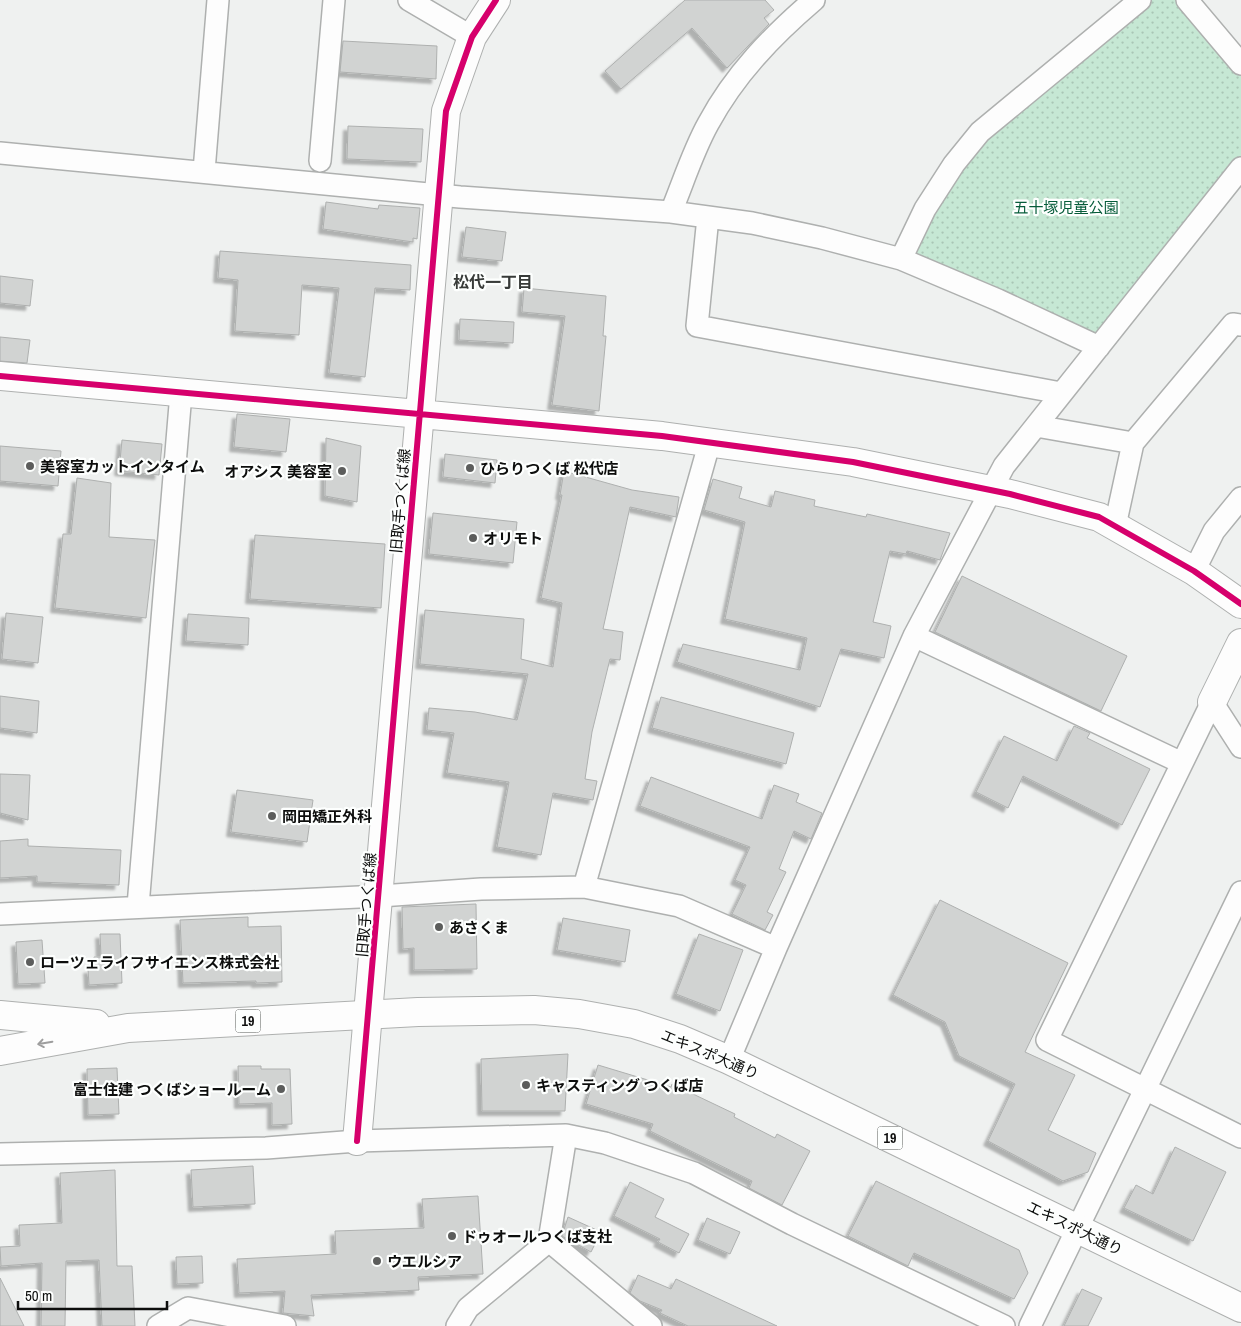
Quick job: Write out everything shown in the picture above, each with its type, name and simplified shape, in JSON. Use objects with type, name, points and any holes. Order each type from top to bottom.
[{"type":"street","points":[[204,171],[218,0]]},
{"type":"street","points":[[320,161],[334,0]]},
{"type":"street","points":[[409,0],[472,37]]},
{"type":"street","name":"旧取手つくば線","points":[[357,1141],[441,193],[446,111],[472,37],[496,0]]},
{"type":"street","points":[[671,212],[707,126],[724,95],[776,33],[814,0]]},
{"type":"street","points":[[901,259],[925,209],[954,164],[980,132],[1140,0]]},
{"type":"street","points":[[1187,0],[1241,64]]},
{"type":"street","points":[[0,152],[441,193],[671,212],[752,223],[822,238],[901,259],[998,300],[1099,348]]},
{"type":"street","points":[[729,1060],[776,948],[914,636],[990,490],[1004,466],[1241,168]]},
{"type":"street","points":[[708,216],[697,326],[1061,393]]},
{"type":"street","points":[[1115,526],[1133,443],[1233,324],[1241,325]]},
{"type":"street","points":[[0,376],[710,441],[853,462],[990,490],[1099,517],[1194,570],[1241,604]]},
{"type":"street","points":[[138,906],[181,393]]},
{"type":"street","points":[[1036,426],[1133,443]]},
{"type":"street","points":[[584,887],[710,441]]},
{"type":"street","points":[[1194,570],[1214,532],[1241,498]]},
{"type":"street","points":[[914,636],[1182,763]]},
{"type":"street","points":[[1241,643],[1047,1040],[1241,1137]]},
{"type":"street","points":[[1212,702],[1241,748]]},
{"type":"street","points":[[0,914],[380,896],[481,889],[584,887],[679,906],[776,948]]},
{"type":"street","points":[[1030,1326],[1241,892]]},
{"type":"street","name":"エキスポ大通り","points":[[0,1051],[128,1028],[418,1012],[534,1010],[579,1014],[634,1024],[680,1039],[729,1060],[1241,1308]]},
{"type":"street","name":"エキスポ大通り","points":[[0,1015],[128,1028]]},
{"type":"street","points":[[457,1326],[468,1308],[549,1241],[566,1134]]},
{"type":"street","points":[[0,1154],[266,1148],[357,1141],[566,1134],[605,1143],[694,1173],[792,1224],[1004,1326]]},
{"type":"street","points":[[549,1241],[651,1326]]},
{"type":"street","points":[[158,1326],[188,1308],[285,1326]]},
{"type":"green space","name":"五十塚児童公園","points":[[1140,0],[1187,0],[1241,64],[1241,168],[1099,347],[901,259],[954,164]]},
{"type":"building","points":[[685,0],[765,0],[774,10],[764,18],[769,24],[727,68],[692,28],[621,89],[605,71]]},
{"type":"building","points":[[343,41],[437,46],[436,79],[340,72]]},
{"type":"building","points":[[348,126],[423,129],[421,162],[347,159]]},
{"type":"building","points":[[326,202],[378,209],[379,205],[420,208],[417,239],[413,238],[413,242],[323,229]]},
{"type":"building","points":[[466,227],[506,232],[502,261],[462,257]]},
{"type":"building","points":[[220,251],[411,265],[410,290],[375,288],[365,377],[329,373],[339,288],[302,285],[299,335],[235,331],[238,280],[218,278]]},
{"type":"building","points":[[0,276],[33,280],[30,306],[0,303]]},
{"type":"building","points":[[524,288],[606,296],[603,336],[606,336],[599,411],[552,405],[565,316],[522,312]]},
{"type":"building","points":[[460,319],[514,322],[513,343],[459,340]]},
{"type":"building","points":[[0,337],[30,340],[27,363],[0,361]]},
{"type":"building","points":[[237,414],[290,419],[286,452],[234,447]]},
{"type":"building","name":"オアシス 美容室","points":[[326,438],[361,446],[357,502],[325,496]]},
{"type":"building","points":[[122,440],[162,444],[159,475],[119,471]]},
{"type":"building","name":"美容室カットインタイム","points":[[0,446],[61,451],[58,486],[0,481]]},
{"type":"building","name":"ひらりつくば 松代店","points":[[445,454],[497,460],[495,483],[443,477]]},
{"type":"building","points":[[564,471],[632,490],[679,497],[676,517],[630,507],[603,629],[623,632],[620,660],[610,659],[592,732],[585,779],[597,781],[593,800],[553,793],[541,855],[497,847],[509,782],[447,773],[454,733],[427,730],[429,708],[475,712],[517,720],[528,674],[420,664],[425,610],[524,619],[521,659],[553,667],[562,603],[541,598],[562,495],[560,495]]},
{"type":"building","points":[[77,478],[111,483],[109,537],[155,540],[146,618],[55,608],[63,534],[71,534]]},
{"type":"building","points":[[713,479],[742,487],[739,498],[771,507],[775,491],[815,500],[814,506],[866,517],[867,514],[950,533],[940,560],[907,551],[906,554],[890,551],[873,622],[891,626],[884,658],[841,649],[820,707],[677,662],[683,644],[800,670],[807,638],[725,619],[745,522],[704,510]]},
{"type":"building","name":"オリモト","points":[[433,513],[517,522],[513,563],[429,554]]},
{"type":"building","points":[[255,535],[385,544],[381,608],[250,599]]},
{"type":"building","points":[[962,576],[1127,656],[1101,711],[935,632]]},
{"type":"building","points":[[6,613],[43,617],[38,663],[2,659]]},
{"type":"building","points":[[188,614],[249,618],[248,645],[186,641]]},
{"type":"building","points":[[0,696],[39,701],[37,733],[0,728]]},
{"type":"building","points":[[661,697],[794,733],[786,764],[652,728]]},
{"type":"building","points":[[1074,726],[1090,733],[1087,738],[1150,769],[1122,825],[1023,776],[1008,808],[976,792],[1004,736],[1057,761]]},
{"type":"building","points":[[0,774],[30,775],[28,820],[0,813]]},
{"type":"building","points":[[651,777],[762,819],[774,785],[799,794],[796,802],[822,813],[811,839],[794,831],[779,869],[786,872],[767,912],[773,915],[765,930],[732,914],[746,885],[735,880],[750,847],[640,806]]},
{"type":"building","name":"岡田矯正外科","points":[[237,790],[313,800],[307,842],[231,832]]},
{"type":"building","points":[[28,839],[28,846],[121,850],[119,885],[37,882],[37,876],[0,878],[0,841]]},
{"type":"building","points":[[940,900],[1068,963],[1025,1052],[1075,1075],[1048,1130],[1096,1153],[1088,1172],[1063,1181],[988,1141],[1015,1084],[959,1056],[945,1022],[893,995]]},
{"type":"building","name":"あさくま","points":[[476,904],[477,969],[414,970],[414,948],[403,949],[402,907]]},
{"type":"building","points":[[248,917],[248,927],[281,926],[282,982],[183,983],[180,920]]},
{"type":"building","points":[[563,918],[630,930],[625,962],[557,950]]},
{"type":"building","points":[[100,934],[120,934],[122,983],[89,985],[88,969],[94,969],[94,957],[101,957]]},
{"type":"building","points":[[699,934],[743,950],[720,1011],[676,994]]},
{"type":"building","name":"ローツェライフサイエンス株式会社","points":[[42,940],[45,983],[18,984],[16,942]]},
{"type":"building","points":[[568,1054],[565,1111],[482,1111],[481,1059]]},
{"type":"building","points":[[598,1065],[671,1087],[672,1084],[735,1114],[734,1117],[775,1138],[777,1134],[810,1151],[782,1205],[749,1188],[752,1181],[650,1131],[653,1124],[586,1104]]},
{"type":"building","points":[[238,1066],[261,1066],[261,1069],[290,1069],[292,1124],[272,1125],[272,1103],[239,1104]]},
{"type":"building","points":[[117,1068],[119,1114],[88,1115],[87,1069]]},
{"type":"building","points":[[1175,1147],[1226,1172],[1193,1241],[1124,1208],[1136,1185],[1153,1194]]},
{"type":"building","points":[[253,1166],[255,1204],[193,1207],[191,1170]]},
{"type":"building","points":[[115,1170],[117,1266],[132,1266],[135,1326],[102,1326],[99,1260],[66,1261],[65,1326],[41,1326],[42,1263],[1,1266],[0,1247],[20,1246],[19,1225],[62,1223],[60,1173]]},
{"type":"building","points":[[876,1181],[1019,1250],[1028,1273],[1014,1299],[914,1253],[908,1266],[848,1236]]},
{"type":"building","points":[[630,1182],[664,1199],[655,1217],[689,1234],[679,1253],[658,1242],[660,1239],[614,1216]]},
{"type":"building","points":[[478,1196],[483,1274],[418,1277],[419,1290],[311,1295],[314,1316],[283,1313],[285,1291],[239,1293],[237,1259],[336,1254],[335,1231],[424,1228],[422,1199]]},
{"type":"building","points":[[568,1217],[601,1232],[591,1252],[562,1236]]},
{"type":"building","points":[[707,1218],[740,1232],[730,1254],[698,1240]]},
{"type":"building","points":[[202,1256],[203,1283],[177,1284],[176,1257]]},
{"type":"building","points":[[638,1275],[671,1289],[676,1279],[777,1326],[688,1326],[660,1313],[662,1310],[640,1301],[630,1293]]},
{"type":"building","points":[[0,1278],[24,1326],[0,1326]]},
{"type":"building","points":[[1082,1289],[1102,1298],[1088,1326],[1064,1326]]},
{"type":"cycle path","points":[[357,1141],[446,111],[472,37],[496,0]]},
{"type":"cycle path","points":[[0,376],[662,436],[853,462],[1010,494],[1099,517],[1194,571],[1241,604]]},
{"type":"place","name":"美容室カットインタイム","points":[[30,466]]},
{"type":"place","name":"ひらりつくば 松代店","points":[[470,468]]},
{"type":"place","name":"オアシス 美容室","points":[[342,471]]},
{"type":"place","name":"オリモト","points":[[473,538]]},
{"type":"place","name":"岡田矯正外科","points":[[272,816]]},
{"type":"place","name":"あさくま","points":[[439,927]]},
{"type":"place","name":"ローツェライフサイエンス株式会社","points":[[30,962]]},
{"type":"place","name":"キャスティング つくば店","points":[[526,1085]]},
{"type":"place","name":"富士住建 つくばショールーム","points":[[281,1089]]},
{"type":"place","name":"ドゥオールつくば支社","points":[[452,1236]]},
{"type":"place","name":"ウエルシア","points":[[377,1261]]},
{"type":"district","name":"松代一丁目","points":[[493,282]]}]
